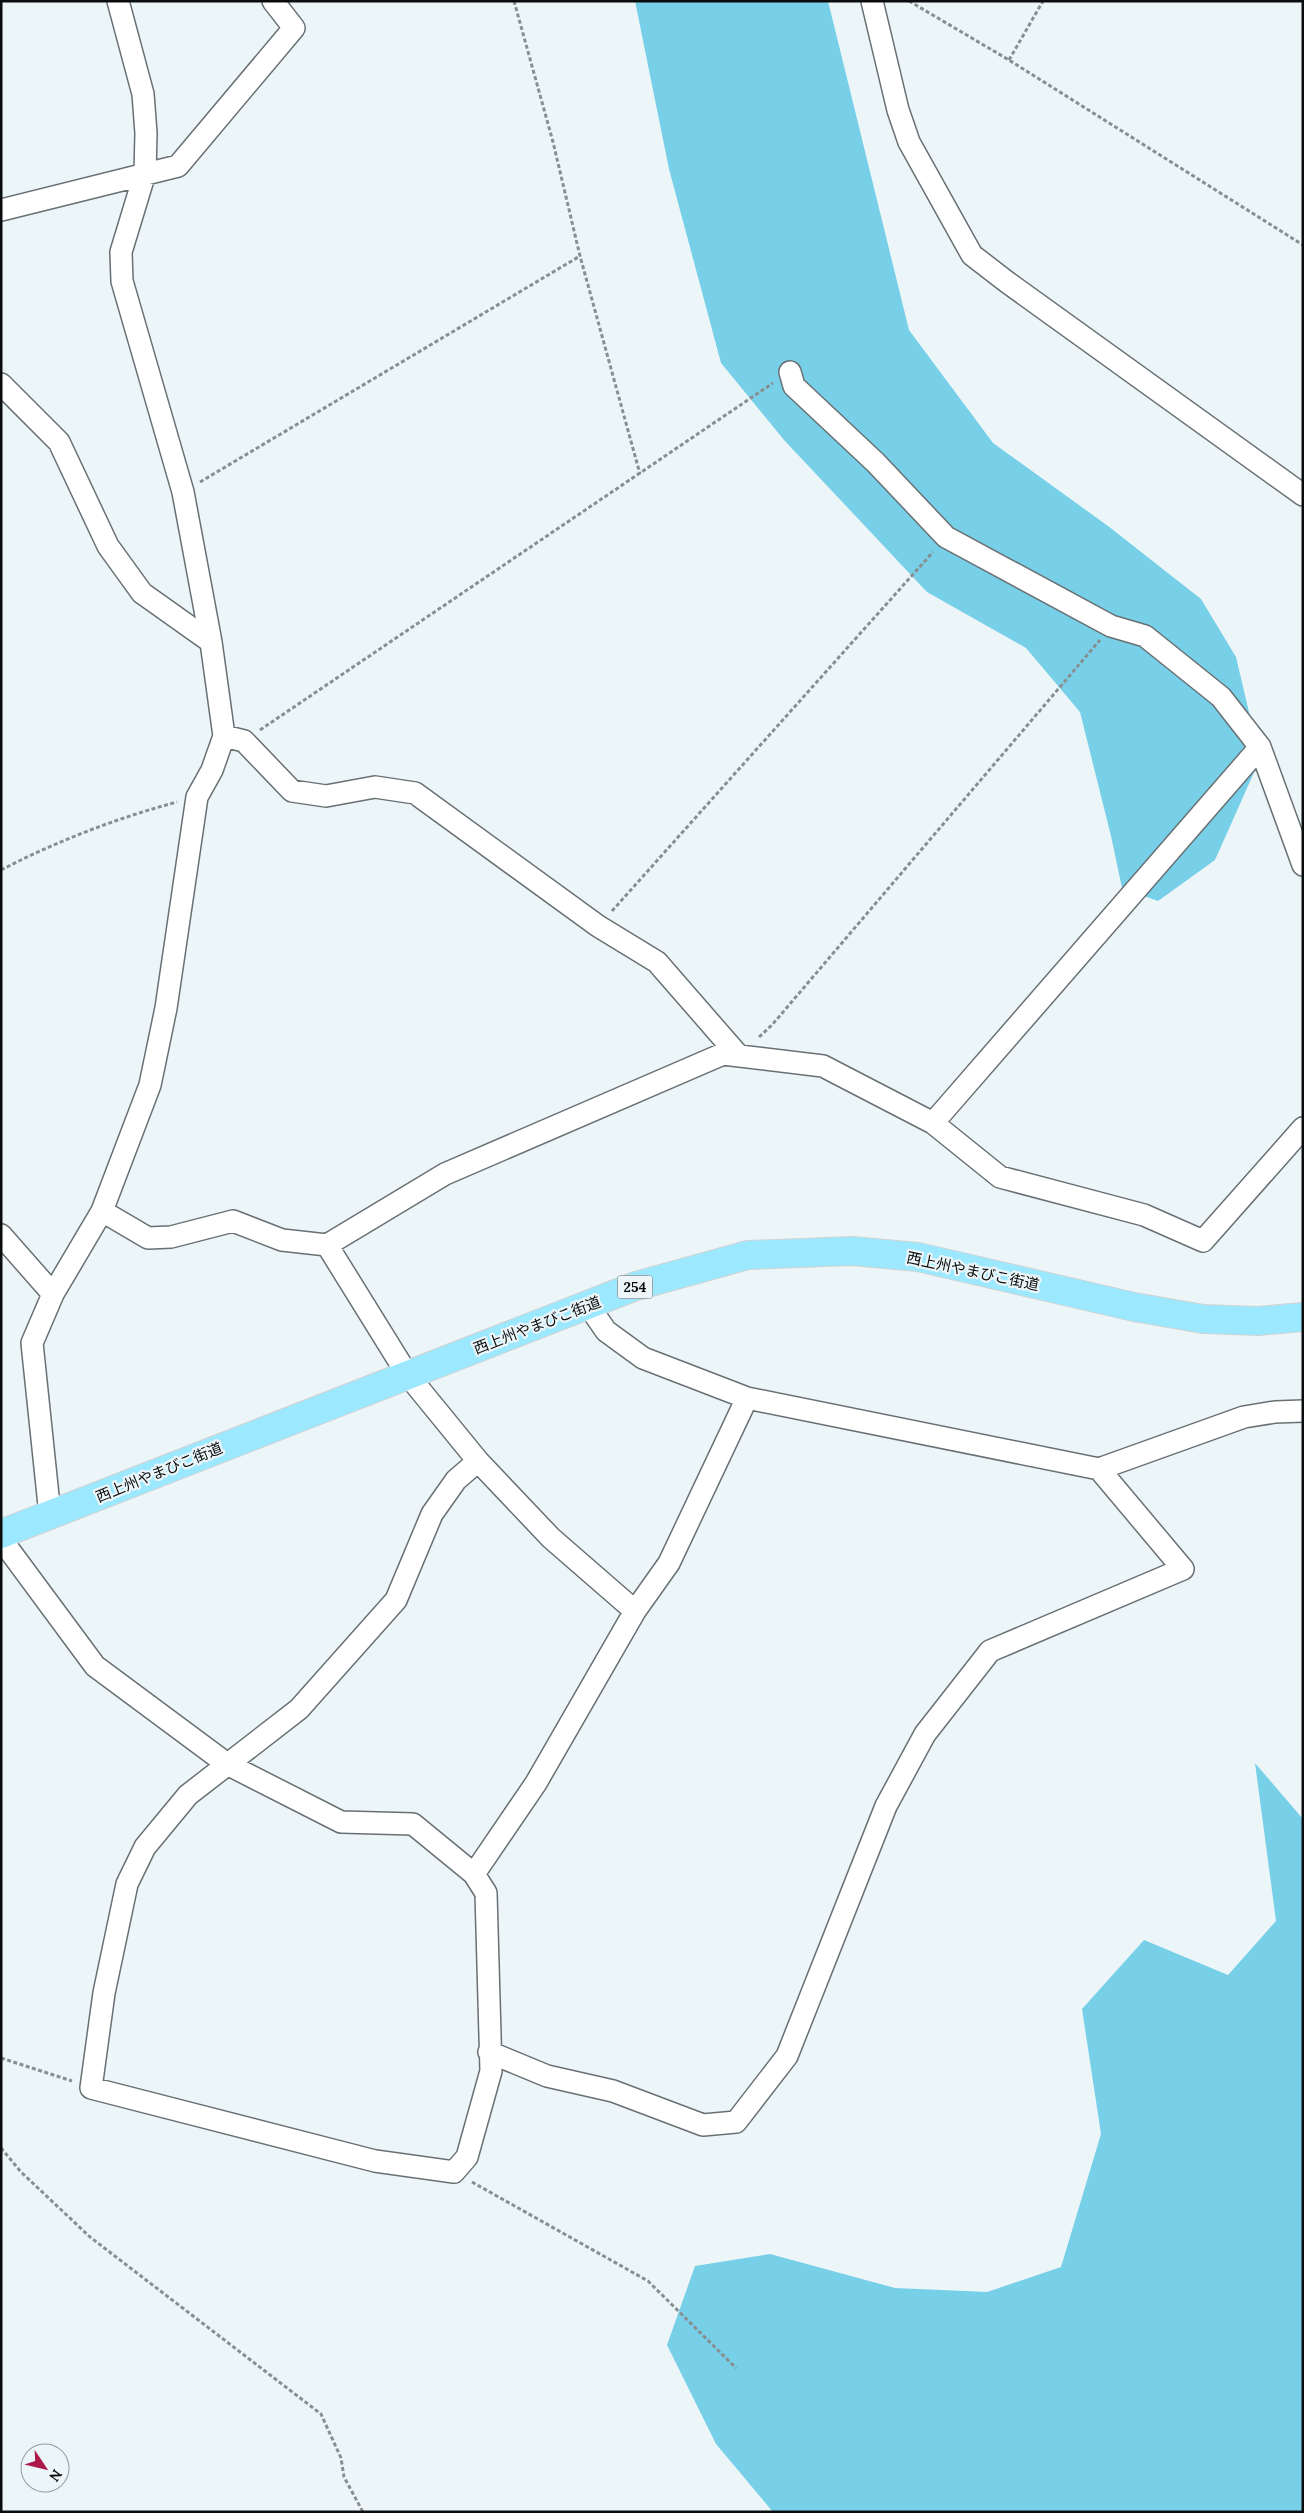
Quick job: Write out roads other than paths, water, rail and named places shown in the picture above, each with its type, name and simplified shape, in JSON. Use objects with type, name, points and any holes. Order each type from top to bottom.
[{"type":"highway","name":"西上州やまびこ街道","points":[[1,1534],[636,1286],[748,1255],[852,1251],[918,1257],[1134,1307],[1203,1320],[1258,1322],[1303,1316]]},
{"type":"street","points":[[118,1],[143,94],[146,133],[145,174],[121,252],[122,281],[183,492],[211,642],[234,739],[292,791],[326,796],[375,787],[415,793],[598,926],[657,962],[738,1055]]},
{"type":"street","points":[[1,210],[178,166],[294,28],[273,1]]},
{"type":"street","points":[[872,1],[898,110],[909,142],[972,255],[1303,495]]},
{"type":"street","points":[[790,372],[794,386],[876,462],[946,537],[1111,626],[1145,636],[1221,698],[1260,747],[1303,865]]},
{"type":"street","points":[[1,385],[59,442],[108,546],[142,593],[211,642]]},
{"type":"street","points":[[50,1515],[32,1343],[53,1294],[102,1211],[150,1085],[166,1008],[197,797],[212,770],[234,739]]},
{"type":"street","points":[[933,1122],[1260,747]]},
{"type":"street","points":[[102,1211],[148,1238],[171,1237],[234,1221],[282,1240],[327,1245],[445,1174],[723,1054],[823,1066],[933,1122],[1000,1177],[1144,1215],[1203,1241],[1303,1128]]},
{"type":"street","points":[[1,1235],[53,1294]]},
{"type":"street","points":[[327,1245],[407,1374],[478,1461],[551,1538],[635,1611]]},
{"type":"street","points":[[588,1305],[606,1331],[643,1358],[747,1398],[1099,1468],[1244,1417],[1275,1412],[1303,1411]]},
{"type":"street","points":[[474,1874],[536,1783],[635,1611],[670,1563],[747,1398]]},
{"type":"street","points":[[1,1539],[95,1666],[227,1764],[341,1822],[413,1824],[474,1874],[486,1893],[491,2071],[467,2157],[454,2172],[375,2161],[90,2088],[104,1993],[127,1884],[145,1848],[188,1795],[227,1764],[299,1709],[396,1600],[432,1514],[456,1480],[478,1461]]},
{"type":"street","points":[[490,2052],[547,2076],[613,2091],[703,2125],[736,2122],[787,2056],[886,1806],[925,1734],[990,1651],[1183,1569],[1099,1468]]}]
